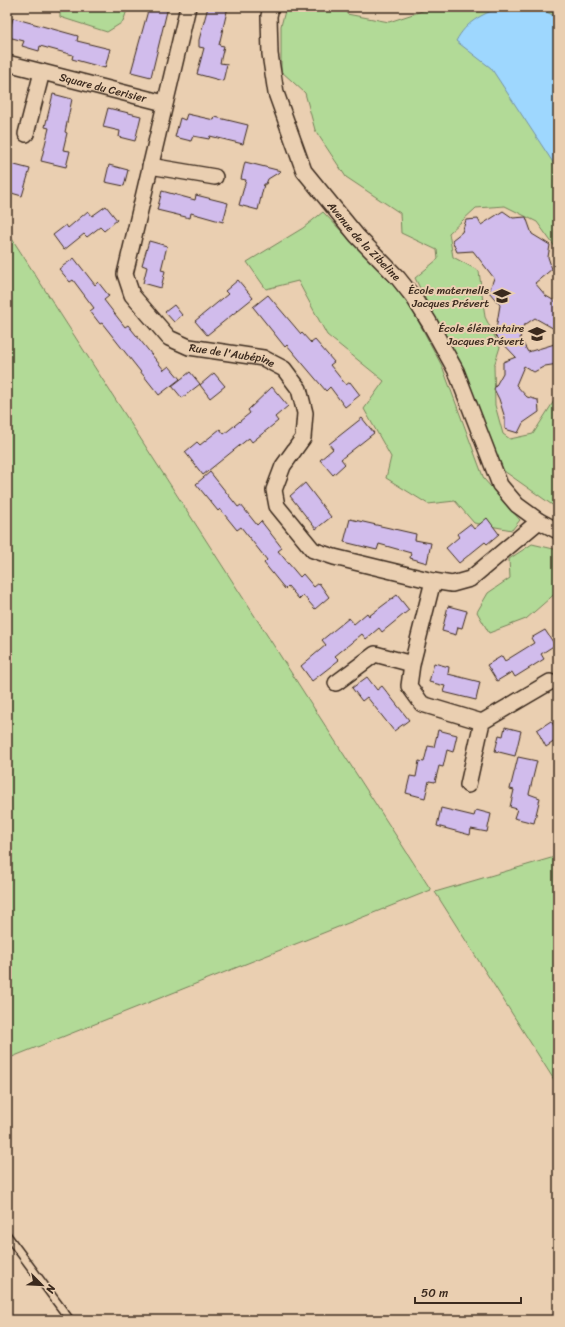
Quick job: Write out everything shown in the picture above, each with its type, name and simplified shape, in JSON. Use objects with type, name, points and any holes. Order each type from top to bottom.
[{"type":"street","name":"Rue de l'Aubépine","points":[[188,7],[164,103],[126,274],[132,295],[169,338],[189,348],[263,358],[284,369],[299,389],[305,413],[303,438],[283,466],[274,490],[277,506],[313,550],[334,557],[433,581],[452,584],[470,579],[539,521]]},
{"type":"street","name":"Avenue de la Zibeline","points":[[271,7],[268,16],[270,54],[276,93],[304,171],[357,236],[398,278],[414,298],[456,371],[500,485],[517,505],[539,521],[558,531]]},
{"type":"street","name":"Square du Cerisier","points":[[7,63],[164,103]]},
{"type":"street","points":[[26,134],[42,72]]},
{"type":"street","points":[[150,166],[215,177]]},
{"type":"street","points":[[433,581],[412,664],[409,686],[422,704],[482,722]]},
{"type":"street","points":[[336,683],[375,654],[412,664]]},
{"type":"street","points":[[468,785],[482,722],[550,682]]},
{"type":"lane","points":[[7,1235],[70,1320]]},
{"type":"green space","points":[[60,7],[128,7],[123,22],[107,32],[60,17]]},
{"type":"green space","points":[[286,7],[344,7],[347,14],[389,22],[434,7],[558,7],[558,251],[537,222],[505,206],[476,208],[449,233],[453,257],[479,271],[485,317],[500,347],[494,366],[495,405],[503,434],[510,439],[533,434],[554,401],[558,403],[558,509],[504,471],[480,423],[444,337],[415,278],[438,259],[437,250],[401,233],[400,213],[346,177],[315,130],[305,93],[281,71],[281,26]]},
{"type":"green space","points":[[323,212],[406,298],[442,366],[484,479],[520,520],[512,530],[474,523],[455,501],[428,504],[386,478],[391,457],[364,409],[384,381],[327,335],[298,281],[266,289],[247,262],[303,228]]},
{"type":"green space","points":[[7,231],[431,890],[7,1059]]},
{"type":"green space","points":[[532,544],[558,550],[558,591],[526,619],[489,633],[477,612],[488,593],[510,578],[509,559]]},
{"type":"green space","points":[[558,856],[558,1086],[435,892]]},
{"type":"water","points":[[500,7],[537,7],[558,18],[558,170],[491,68],[456,41],[469,24],[480,16]]},
{"type":"building","points":[[149,7],[168,7],[151,77],[131,72]]},
{"type":"building","points":[[208,7],[228,7],[219,45],[224,46],[220,63],[227,64],[223,81],[197,74],[204,48],[199,47],[199,40]]},
{"type":"building","points":[[13,18],[78,36],[77,41],[110,49],[105,68],[72,59],[73,55],[40,46],[39,51],[22,46],[24,41],[8,37]]},
{"type":"building","points":[[53,94],[72,99],[63,150],[70,151],[66,167],[41,161],[49,128],[45,127]]},
{"type":"building","points":[[108,108],[141,116],[135,141],[119,137],[120,131],[103,127]]},
{"type":"building","points":[[187,114],[214,120],[215,117],[248,125],[243,144],[210,136],[209,139],[193,136],[191,141],[175,137],[180,118],[185,120]]},
{"type":"building","points":[[245,162],[281,171],[268,179],[266,184],[264,184],[258,210],[239,205],[246,180],[241,179]]},
{"type":"building","points":[[7,163],[30,169],[22,196],[8,192],[11,177],[7,176]]},
{"type":"building","points":[[109,165],[128,170],[124,186],[105,182]]},
{"type":"building","points":[[162,191],[195,200],[196,195],[228,203],[223,222],[191,213],[190,218],[157,210]]},
{"type":"building","points":[[106,206],[117,220],[104,231],[100,227],[87,237],[84,234],[64,250],[53,235],[66,225],[68,228],[88,211],[92,216]]},
{"type":"building","points":[[503,211],[513,218],[526,217],[532,234],[550,245],[548,257],[552,269],[535,283],[546,296],[558,303],[558,331],[535,318],[523,326],[520,338],[528,352],[558,343],[558,364],[545,366],[534,372],[524,366],[516,385],[527,397],[538,400],[539,412],[523,423],[518,433],[505,429],[505,418],[494,389],[503,373],[503,362],[516,357],[495,335],[500,305],[489,292],[494,278],[473,251],[457,252],[452,240],[462,232],[466,220],[478,219],[481,225]]},
{"type":"building","points":[[149,241],[167,246],[161,270],[165,271],[161,288],[143,283],[147,267],[142,265]]},
{"type":"building","points":[[74,258],[95,285],[98,282],[109,296],[104,300],[125,327],[128,325],[164,370],[169,366],[180,379],[159,395],[102,323],[100,324],[90,311],[94,308],[73,280],[70,282],[59,269]]},
{"type":"building","points":[[238,280],[253,298],[207,335],[195,321],[228,294],[225,291]]},
{"type":"building","points":[[268,295],[301,334],[302,333],[311,343],[315,340],[334,362],[330,365],[346,385],[350,382],[360,395],[345,407],[330,387],[326,391],[287,345],[285,347],[253,307]]},
{"type":"building","points":[[174,305],[182,315],[174,322],[165,312]]},
{"type":"building","points":[[190,372],[200,384],[182,398],[172,386]]},
{"type":"building","points":[[214,373],[225,386],[210,398],[200,385]]},
{"type":"building","points":[[272,387],[288,406],[275,417],[278,421],[252,442],[249,438],[203,475],[185,452],[197,442],[200,445],[220,429],[224,434],[250,413],[248,410]]},
{"type":"building","points":[[362,418],[374,433],[341,459],[345,464],[333,475],[320,460],[333,449],[329,444]]},
{"type":"building","points":[[210,472],[238,507],[241,505],[257,525],[261,521],[282,548],[278,551],[300,577],[303,574],[314,587],[319,583],[329,597],[315,609],[303,595],[299,599],[288,586],[285,589],[264,563],[267,560],[241,527],[237,530],[220,509],[218,511],[196,484]]},
{"type":"building","points":[[305,483],[331,517],[316,529],[290,496]]},
{"type":"building","points":[[487,518],[499,534],[487,544],[485,542],[459,563],[446,548],[459,537],[457,534],[470,524],[474,529]]},
{"type":"building","points":[[350,519],[416,534],[415,540],[431,543],[427,563],[410,558],[411,553],[379,544],[377,550],[344,542]]},
{"type":"building","points":[[397,595],[409,610],[382,632],[379,628],[366,639],[362,634],[335,656],[339,660],[312,681],[301,666],[326,645],[322,640],[349,618],[354,624],[367,613],[369,616]]},
{"type":"building","points":[[448,606],[467,611],[462,628],[458,627],[456,635],[442,631]]},
{"type":"building","points":[[545,630],[555,645],[541,654],[544,659],[515,677],[512,672],[497,681],[487,665],[502,656],[505,661],[534,643],[531,638]]},
{"type":"building","points":[[434,663],[449,667],[448,674],[480,682],[476,700],[443,692],[445,686],[429,682]]},
{"type":"building","points":[[367,677],[377,690],[382,686],[409,720],[394,731],[367,697],[362,701],[352,688]]},
{"type":"building","points":[[551,721],[558,732],[558,739],[546,747],[537,730]]},
{"type":"building","points":[[505,727],[521,731],[515,756],[495,751],[499,735],[503,736]]},
{"type":"building","points":[[438,730],[457,735],[453,752],[447,750],[443,767],[439,766],[435,782],[429,781],[425,798],[406,793],[410,776],[416,777],[419,761],[424,762],[428,746],[434,747]]},
{"type":"building","points":[[518,757],[537,761],[529,794],[540,798],[534,823],[514,818],[517,809],[510,807],[514,790],[510,789]]},
{"type":"building","points":[[441,808],[474,816],[476,810],[491,814],[487,832],[471,829],[470,835],[437,826]]},
{"type":"place","name":"École maternelle Jacques Prévert","points":[[502,296]]},
{"type":"place","name":"École élémentaire Jacques Prévert","points":[[537,334]]}]
